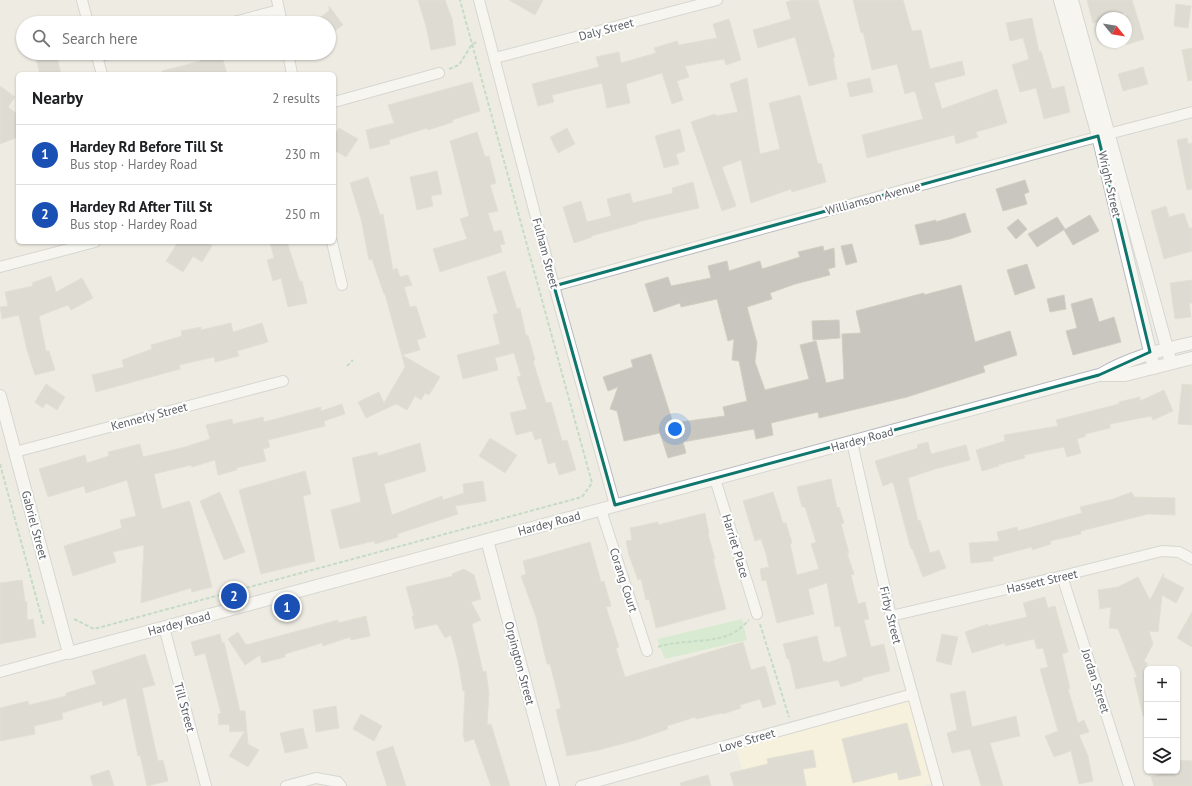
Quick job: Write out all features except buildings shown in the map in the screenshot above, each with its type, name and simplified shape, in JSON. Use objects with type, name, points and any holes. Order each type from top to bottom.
[{"type":"street","points":[[82,0],[86,16]]},
{"type":"street","points":[[277,0],[280,16]]},
{"type":"street","name":"Fulham Street","points":[[479,0],[554,286],[615,505]]},
{"type":"street","name":"Daly Street","points":[[495,58],[717,0]]},
{"type":"street","name":"Wright Street","points":[[1060,0],[1103,135],[1171,363]]},
{"type":"street","name":"Wright Street","points":[[1072,0],[1154,368]]},
{"type":"street","points":[[256,16],[279,10]]},
{"type":"street","points":[[98,60],[101,72]]},
{"type":"street","points":[[289,60],[292,72]]},
{"type":"street","points":[[336,101],[439,73]]},
{"type":"street","name":"Williamson Avenue","points":[[554,286],[1103,135],[1192,112]]},
{"type":"street","points":[[0,267],[87,244]]},
{"type":"street","points":[[332,244],[342,285]]},
{"type":"street","name":"Hardey Road","points":[[1099,375],[1116,365],[1150,352],[1192,343]]},
{"type":"street","name":"Hardey Road","points":[[0,672],[1099,375],[1125,375],[1192,358]]},
{"type":"street","name":"Kennerly Street","points":[[15,452],[283,381]]},
{"type":"street","name":"Gabriel Street","points":[[0,396],[69,653]]},
{"type":"street","name":"Firby Street","points":[[852,442],[891,616],[938,786]]},
{"type":"street","name":"Harriet Place","points":[[715,479],[757,614]]},
{"type":"street","name":"Corang Court","points":[[601,510],[647,651]]},
{"type":"street","name":"Orpington Street","points":[[487,540],[553,786]]},
{"type":"street","name":"Hassett Street","points":[[891,616],[1162,551],[1179,552],[1192,559]]},
{"type":"street","name":"Jordan Street","points":[[1062,576],[1129,786]]},
{"type":"street","name":"Till Street","points":[[164,627],[206,786]]},
{"type":"street","name":"Love Street","points":[[581,786],[912,694]]},
{"type":"street","points":[[286,786],[316,778],[338,782],[341,786]]},
{"type":"path","points":[[74,619],[94,629],[582,497],[592,483],[460,0]]},
{"type":"path","points":[[439,73],[459,66],[472,44],[480,42]]},
{"type":"path","points":[[347,366],[353,360]]},
{"type":"path","points":[[0,464],[44,626]]},
{"type":"path","points":[[647,651],[667,644],[708,639],[734,632],[757,614],[792,728]]},
{"type":"highlighted area","points":[[1098,136],[1150,352],[1099,375],[615,505],[554,286]]},
{"type":"shaded area","points":[[913,694],[937,782],[923,786],[747,786],[735,744]]},
{"type":"green space","points":[[742,619],[747,640],[665,659],[657,639]]},
{"type":"place","name":"Hardey Rd After Till St","points":[[234,596]]},
{"type":"place","name":"Hardey Rd Before Till St","points":[[287,607]]}]
